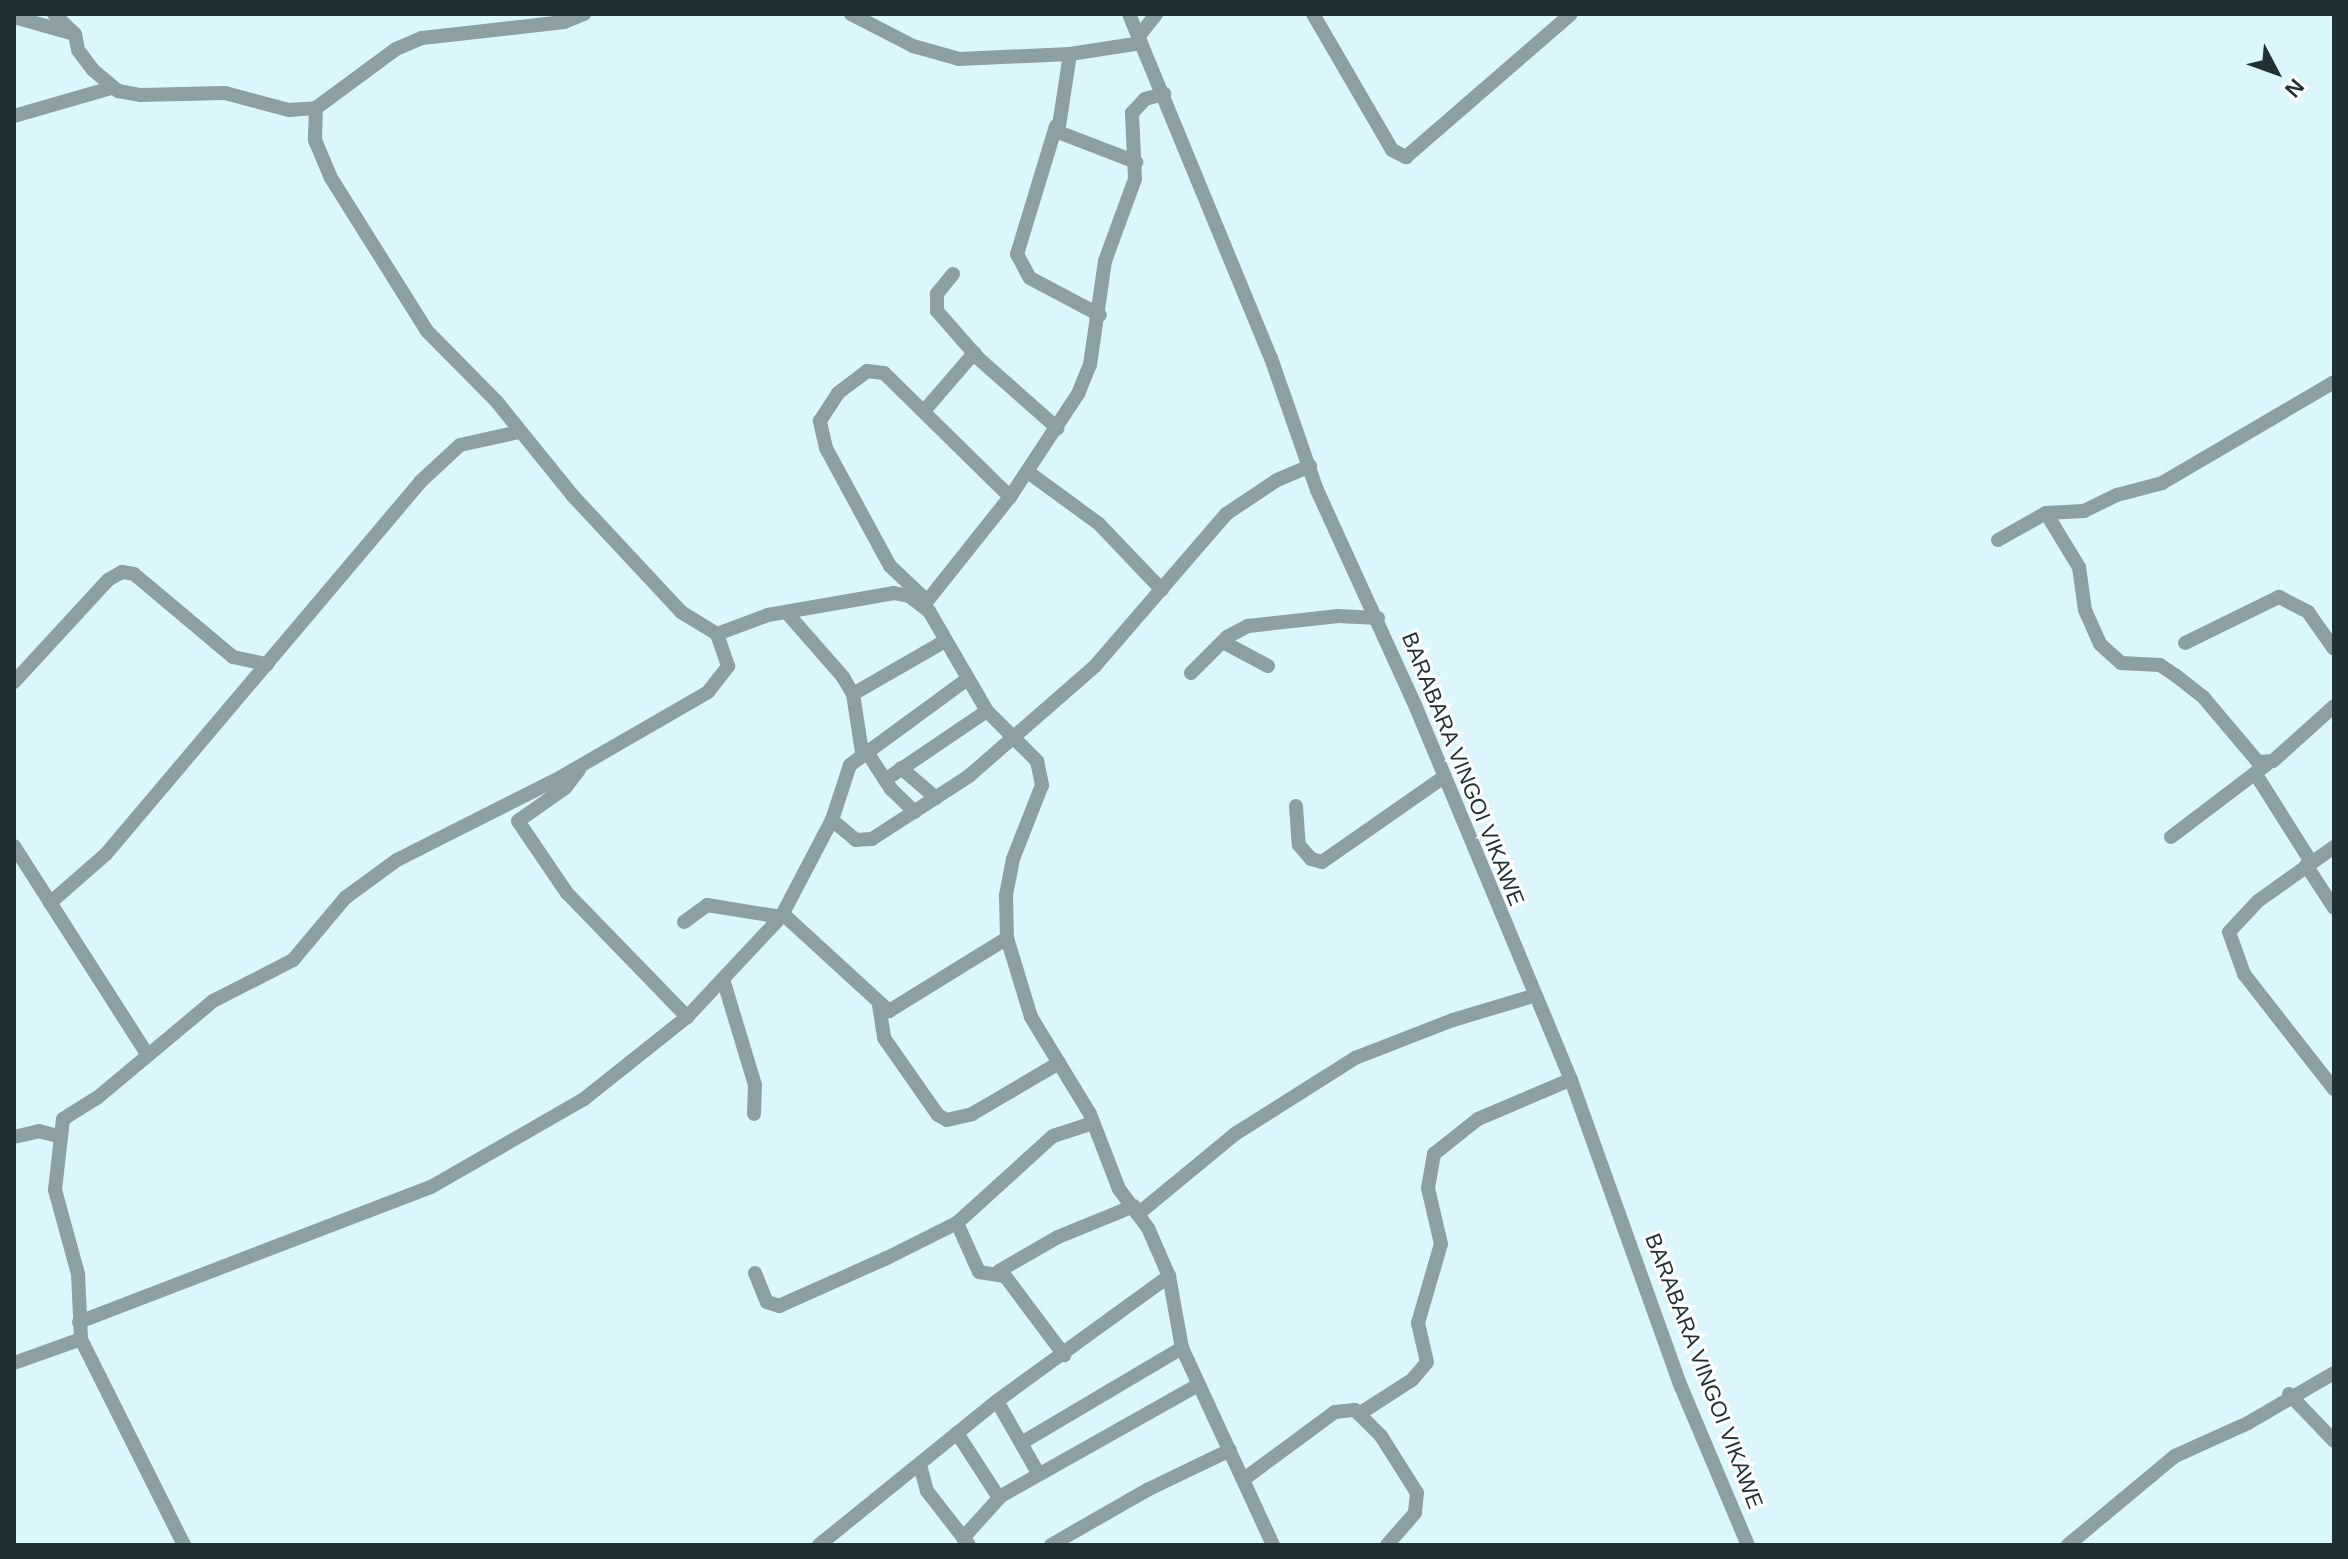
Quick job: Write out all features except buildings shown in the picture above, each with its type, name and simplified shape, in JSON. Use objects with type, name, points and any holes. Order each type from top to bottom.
[{"type":"street","points":[[54,14],[75,34],[78,50],[111,88]]},
{"type":"street","points":[[14,116],[111,88],[140,95],[225,93],[273,109],[316,108],[396,49],[422,38],[555,23],[584,14]]},
{"type":"street","points":[[851,14],[913,46],[959,59],[1070,54],[1140,39],[1156,14]]},
{"type":"street","name":"BARABARA VINGOI VIKAWE","points":[[1129,14],[1164,94],[1310,466],[1378,618],[1570,1080],[1679,1382],[1748,1545]]},
{"type":"street","points":[[1313,14],[1392,150],[1406,157],[1571,14]]},
{"type":"street","points":[[14,17],[75,34]]},
{"type":"street","points":[[1070,54],[1056,126],[1017,254],[1030,278],[1100,315]]},
{"type":"street","points":[[925,602],[1028,472],[1086,378],[1100,315],[1105,261],[1135,179],[1132,113],[1145,99],[1164,94]]},
{"type":"street","points":[[184,1545],[81,1339],[78,1274],[55,1190],[58,1136],[65,1117],[97,1098],[220,996],[293,960],[345,898],[397,860],[582,766],[708,692],[728,666],[717,634],[681,612],[519,432],[497,402],[427,331],[353,216],[315,140],[316,108]]},
{"type":"street","points":[[1056,126],[1064,136],[1136,162]]},
{"type":"street","points":[[953,274],[935,305],[974,353],[1057,428]]},
{"type":"street","points":[[924,411],[974,353]]},
{"type":"street","points":[[1010,497],[924,411],[875,369],[854,378],[826,407],[819,433],[890,566],[925,602],[966,680],[987,711],[1043,773],[1013,859],[1006,895],[1007,938],[1031,1017],[1093,1123],[1109,1171],[1136,1210],[1169,1276],[1182,1348],[1273,1545]]},
{"type":"street","points":[[1998,540],[2046,513],[2084,511],[2117,495],[2162,483],[2334,382]]},
{"type":"street","points":[[50,903],[106,854],[420,482],[460,445],[519,432]]},
{"type":"street","points":[[832,820],[856,840],[872,839],[936,798],[1016,740],[1095,666],[1226,514],[1277,480],[1310,466]]},
{"type":"street","points":[[1028,472],[1099,524],[1162,590]]},
{"type":"street","points":[[2046,513],[2079,567],[2085,610],[2108,653],[2121,663],[2160,665],[2204,698],[2261,769],[2334,908]]},
{"type":"street","points":[[14,682],[108,580],[122,572],[134,574],[233,657],[267,664]]},
{"type":"street","points":[[717,634],[750,620],[894,593],[925,602]]},
{"type":"street","points":[[2185,643],[2279,597],[2308,612],[2334,649]]},
{"type":"street","points":[[787,613],[798,631],[836,664],[853,694],[863,751],[915,812]]},
{"type":"street","points":[[1191,673],[1236,630],[1267,622],[1378,618]]},
{"type":"street","points":[[853,694],[945,641]]},
{"type":"street","points":[[1223,642],[1268,666]]},
{"type":"street","points":[[79,1322],[431,1187],[584,1099],[687,1017],[782,915],[832,820],[843,775],[863,751],[966,680]]},
{"type":"street","points":[[2171,837],[2261,769],[2334,706]]},
{"type":"street","points":[[885,780],[987,711]]},
{"type":"street","points":[[582,766],[565,788],[521,814],[518,821],[567,893],[687,1017]]},
{"type":"street","points":[[901,768],[936,798]]},
{"type":"street","points":[[1296,806],[1299,845],[1311,859],[1322,862],[1444,777]]},
{"type":"street","points":[[14,846],[147,1054]]},
{"type":"street","points":[[2334,847],[2308,863],[2235,922],[2230,941],[2244,974],[2334,1089]]},
{"type":"street","points":[[684,922],[707,905],[782,915],[889,1011],[904,1006],[1007,938]]},
{"type":"street","points":[[723,979],[755,1085],[754,1114]]},
{"type":"street","points":[[957,1223],[979,1272],[999,1271],[1058,1237],[1136,1210],[1235,1134],[1355,1058],[1453,1020],[1533,996]]},
{"type":"street","points":[[879,1005],[884,1038],[938,1115],[947,1120],[972,1114],[1059,1063]]},
{"type":"street","points":[[1359,1414],[1412,1380],[1427,1362],[1418,1323],[1441,1244],[1428,1188],[1434,1154],[1478,1119],[1570,1080]]},
{"type":"street","points":[[755,1273],[767,1302],[779,1306],[957,1223],[1053,1136],[1093,1123]]},
{"type":"street","points":[[14,1137],[37,1131],[58,1136]]},
{"type":"street","points":[[999,1271],[1064,1355]]},
{"type":"street","points":[[819,1545],[997,1401],[1169,1276]]},
{"type":"street","points":[[14,1363],[81,1339]]},
{"type":"street","points":[[1023,1442],[1182,1348]]},
{"type":"street","points":[[2068,1545],[2175,1456],[2248,1423],[2289,1394],[2334,1373]]},
{"type":"street","points":[[920,1465],[927,1491],[966,1542],[999,1498],[1038,1473],[1198,1385]]},
{"type":"street","points":[[2289,1394],[2334,1441]]},
{"type":"street","points":[[997,1401],[1038,1473]]},
{"type":"street","points":[[1244,1479],[1335,1412],[1348,1408],[1359,1414],[1381,1436],[1417,1493],[1415,1513],[1387,1545]]},
{"type":"street","points":[[957,1433],[999,1498]]},
{"type":"street","points":[[1051,1545],[1147,1490],[1230,1450]]}]
